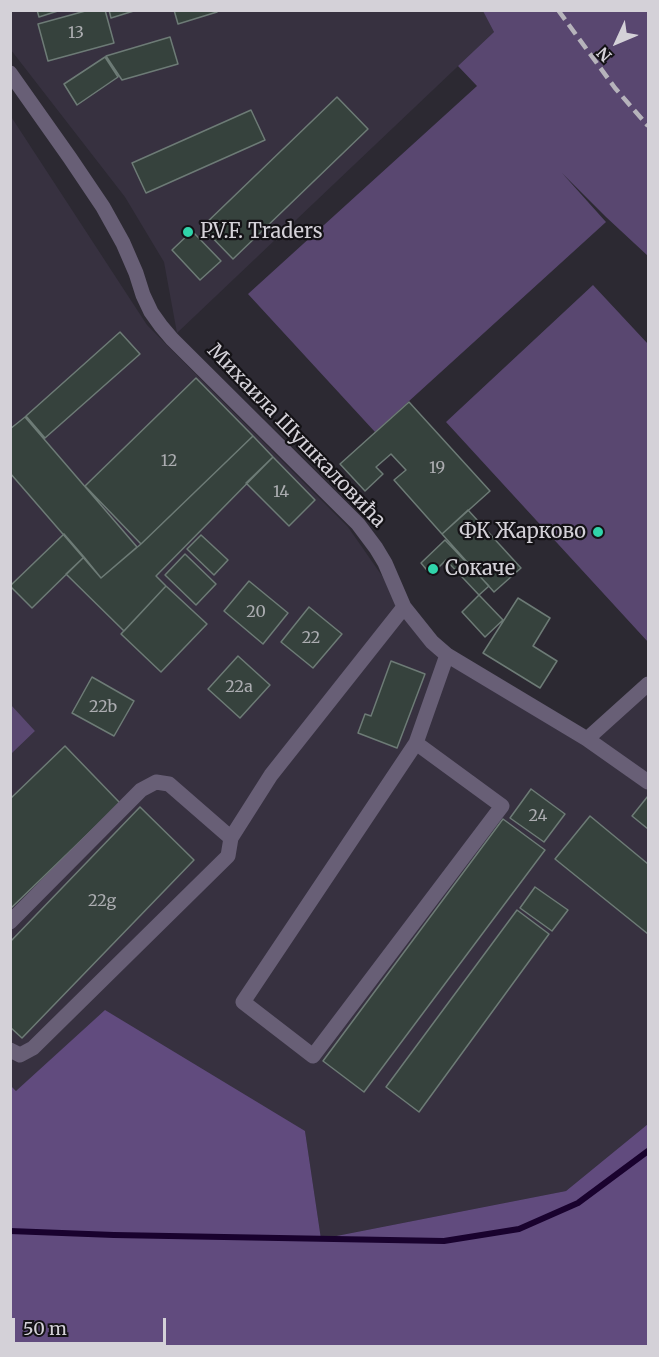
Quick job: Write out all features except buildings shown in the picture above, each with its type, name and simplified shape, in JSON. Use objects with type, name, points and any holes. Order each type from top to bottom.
[{"type":"street","name":"Михаила Шушкаловића","points":[[10,73],[103,207],[123,243],[151,312],[161,326],[358,524],[381,555],[404,607],[432,642],[447,655],[587,739],[648,782]]},
{"type":"street","points":[[10,1050],[20,1055],[33,1048],[228,856],[231,837],[271,775],[404,607]]},
{"type":"street","points":[[416,743],[502,807],[313,1056],[243,1002],[416,743],[447,655]]},
{"type":"street","points":[[587,739],[648,684]]},
{"type":"street","points":[[10,922],[141,790],[156,782],[169,784],[231,837]]},
{"type":"shaded area","points":[[11,10],[483,10],[494,32],[177,333],[164,262],[125,197],[11,50]]},
{"type":"shaded area","points":[[483,11],[648,11],[648,256],[562,173],[606,222],[375,432],[248,294],[477,86],[458,66],[494,32]]},
{"type":"shaded area","points":[[10,115],[147,325],[348,527],[403,606],[449,662],[587,739],[648,684],[648,1124],[566,1191],[321,1239],[305,1131],[16,1091],[11,1086],[11,754],[35,731],[10,705]]},
{"type":"shaded area","name":"ФК Жарково","points":[[593,285],[648,344],[648,642],[446,422]]},
{"type":"shaded area","points":[[11,705],[35,731],[11,754]]},
{"type":"shaded area","points":[[105,1010],[305,1131],[321,1239],[566,1191],[648,1124],[648,1346],[11,1346],[11,1086],[16,1091]]},
{"type":"waterway","points":[[10,1231],[444,1241],[519,1229],[578,1203],[648,1151]]},
{"type":"railway","points":[[558,10],[615,88],[648,126]]},
{"type":"place","name":"P.V.F. Traders","points":[[188,232]]},
{"type":"place","name":"ФК Жарково","points":[[598,532]]},
{"type":"place","name":"Сокаче","points":[[433,569]]}]
